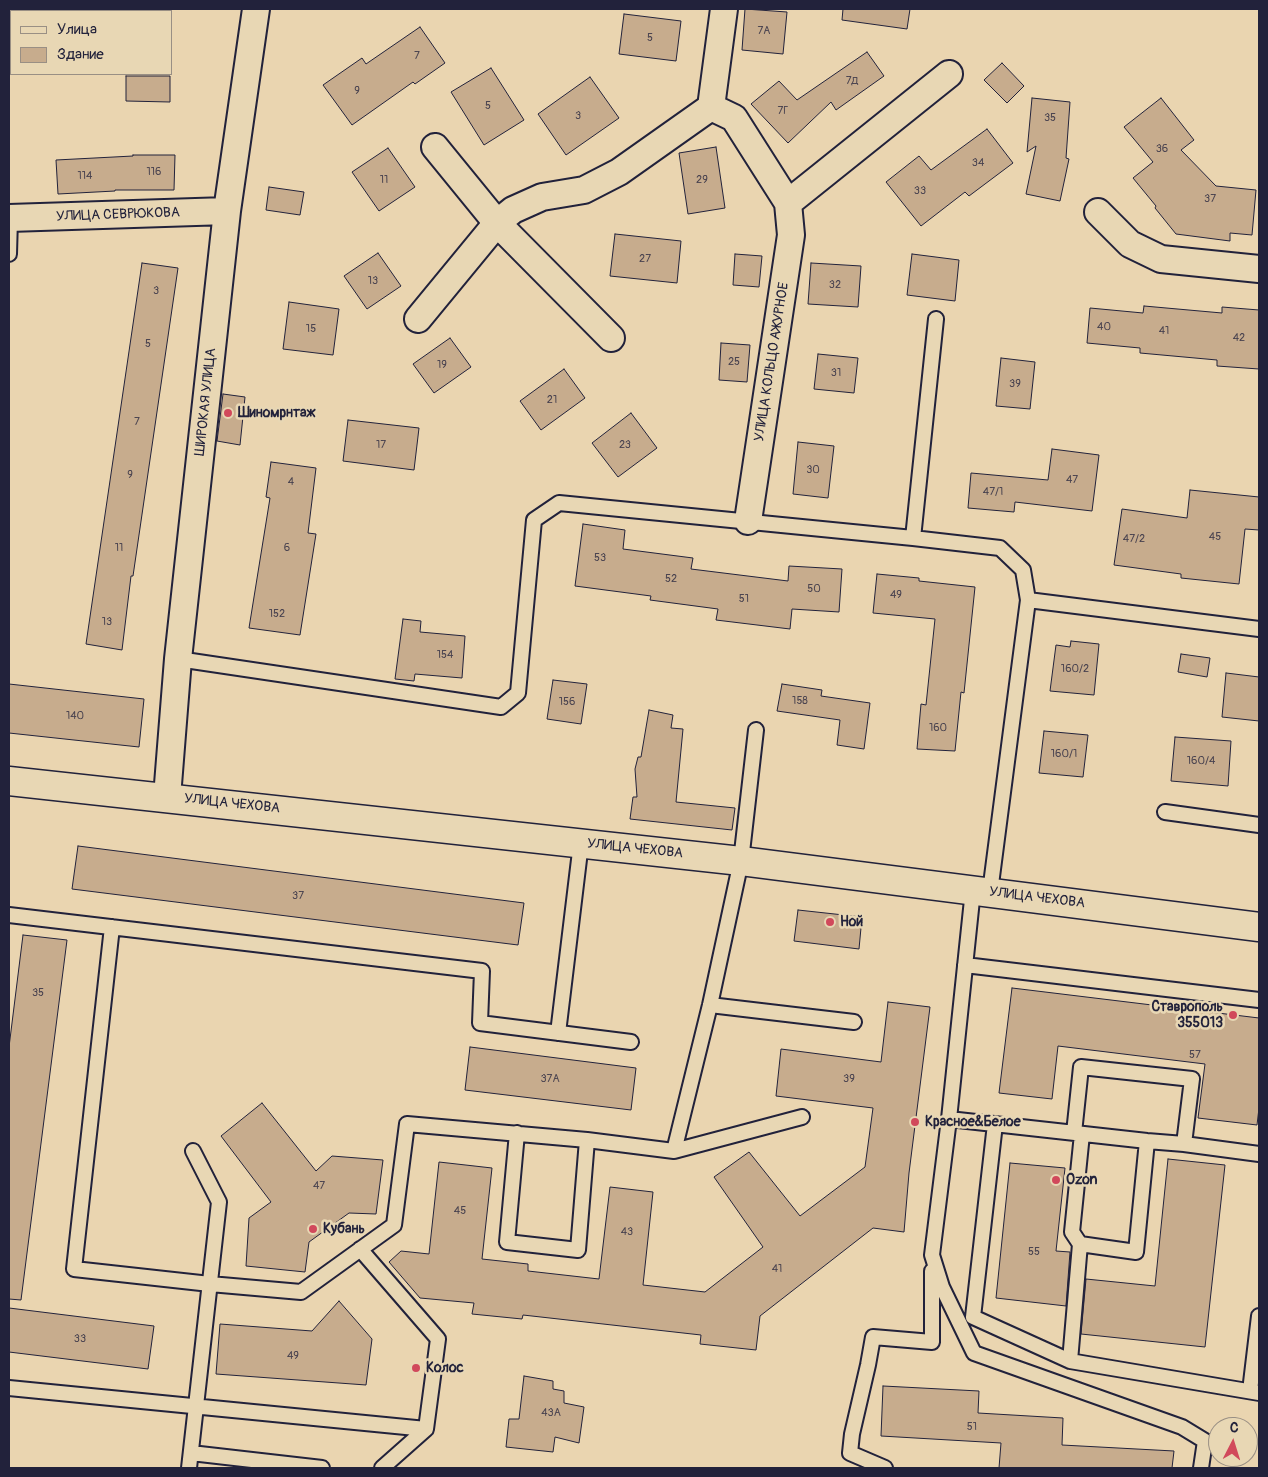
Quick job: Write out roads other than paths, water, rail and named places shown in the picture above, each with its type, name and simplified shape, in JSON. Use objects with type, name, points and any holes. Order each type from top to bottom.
[{"type":"street","name":"ШИРОКАЯ УЛИЦА","points":[[167,797],[178,658],[227,211],[256,9]]},
{"type":"street","points":[[418,319],[497,223],[513,210],[542,196],[584,190],[619,172],[711,106],[724,9]]},
{"type":"street","points":[[788,203],[949,74]]},
{"type":"street","name":"УЛИЦА КОЛЬЦО АЖУРНОЕ","points":[[711,106],[734,118],[788,203],[791,235],[748,521]]},
{"type":"street","points":[[435,147],[497,223],[610,338]]},
{"type":"street","name":"УЛИЦА СЕВРЮКОВА","points":[[10,218],[227,211]]},
{"type":"street","points":[[1098,212],[1130,244],[1161,259],[1259,270]]},
{"type":"street","name":"УЛИЦА ЧЕХОВА","points":[[9,781],[741,861],[1259,927]]},
{"type":"lane","points":[[9,254],[10,218]]},
{"type":"lane","points":[[913,538],[936,319]]},
{"type":"lane","points":[[178,658],[501,707],[518,693],[534,520],[559,503],[1000,548],[1023,570],[1028,600],[982,891],[965,965],[932,1255],[932,1342],[873,1337],[852,1434],[850,1453],[885,1468]]},
{"type":"lane","points":[[1028,600],[1259,629]]},
{"type":"lane","points":[[674,1150],[710,1005],[741,861],[756,730]]},
{"type":"lane","points":[[1165,812],[1259,825]]},
{"type":"lane","points":[[558,1033],[581,843]]},
{"type":"lane","points":[[9,916],[482,971],[480,1023],[632,1042]]},
{"type":"lane","points":[[112,927],[74,1269],[301,1292],[394,1225],[407,1124],[517,1133],[674,1150],[802,1117]]},
{"type":"lane","points":[[965,965],[1259,1000]]},
{"type":"lane","points":[[710,1005],[854,1022]]},
{"type":"lane","points":[[1070,1361],[1080,1244],[1072,1232],[1081,1067],[1192,1079],[1184,1144]]},
{"type":"lane","points":[[949,1118],[1259,1154]]},
{"type":"lane","points":[[995,1124],[973,1316],[1070,1361],[1254,1392],[1259,1316]]},
{"type":"lane","points":[[517,1133],[507,1242],[578,1250],[587,1140]]},
{"type":"lane","points":[[1080,1244],[1136,1252],[1147,1141]]},
{"type":"lane","points":[[189,1468],[219,1202],[193,1151]]},
{"type":"lane","points":[[360,1249],[438,1339],[426,1430],[382,1468]]},
{"type":"lane","points":[[932,1255],[942,1287],[974,1353],[1182,1427],[1205,1441],[1201,1468]]},
{"type":"lane","points":[[9,1388],[426,1430]]},
{"type":"lane","points":[[191,1453],[299,1467],[322,1468]]},
{"type":"place","name":"Шиномрнтаж","points":[[228,413]]},
{"type":"place","name":"Ной","points":[[830,922]]},
{"type":"place","name":"Ставрополь 355013","points":[[1233,1015]]},
{"type":"place","name":"Красное&Белое","points":[[915,1122]]},
{"type":"place","name":"Ozon","points":[[1056,1180]]},
{"type":"place","name":"Кубань","points":[[313,1229]]},
{"type":"place","name":"Колос","points":[[416,1368]]}]
